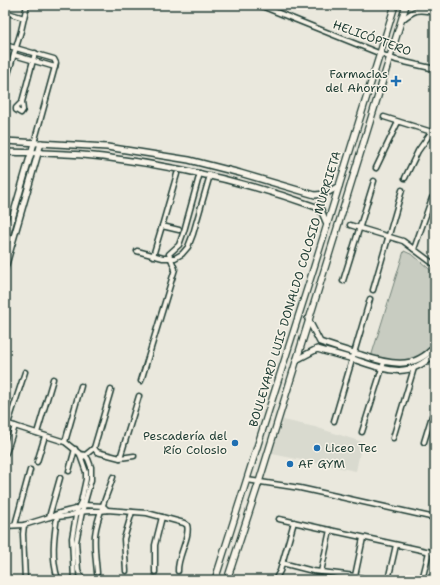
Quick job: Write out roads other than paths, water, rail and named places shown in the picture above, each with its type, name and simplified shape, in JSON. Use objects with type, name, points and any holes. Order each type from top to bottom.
[{"type":"main road","name":"BOULEVARD LUIS DONALDO COLOSIO MURRIETA","points":[[215,580],[248,480],[395,5]]},
{"type":"main road","name":"BOULEVARD LUIS DONALDO COLOSIO MURRIETA","points":[[227,580],[259,482],[406,5]]},
{"type":"main road","points":[[314,267],[324,270]]},
{"type":"street","points":[[5,84],[27,5]]},
{"type":"street","name":"HELICÓPTERO","points":[[259,5],[380,54],[435,68]]},
{"type":"street","points":[[402,20],[422,7],[435,12]]},
{"type":"street","points":[[5,12],[24,18]]},
{"type":"street","points":[[5,45],[56,60],[5,243]]},
{"type":"street","points":[[22,102],[35,53]]},
{"type":"street","points":[[14,55],[55,67]]},
{"type":"street","points":[[384,117],[433,133]]},
{"type":"street","points":[[376,168],[398,122]]},
{"type":"street","points":[[405,178],[418,151],[433,133],[435,127]]},
{"type":"street","points":[[5,141],[107,147],[189,160],[240,172],[315,195],[325,194],[339,186]]},
{"type":"street","points":[[5,268],[41,143]]},
{"type":"street","points":[[5,152],[101,157],[154,164],[210,175],[316,207],[321,210],[327,224]]},
{"type":"street","points":[[141,381],[175,269],[169,254],[179,245],[200,173]]},
{"type":"street","points":[[154,256],[177,174]]},
{"type":"street","points":[[137,252],[170,258],[175,258],[182,254],[188,247],[193,234],[210,175]]},
{"type":"street","points":[[343,281],[374,181]]},
{"type":"street","points":[[372,290],[402,190]]},
{"type":"street","points":[[414,249],[432,198]]},
{"type":"street","points":[[350,225],[403,241],[435,265]]},
{"type":"street","points":[[162,226],[179,230]]},
{"type":"street","points":[[334,421],[370,299]]},
{"type":"street","points":[[308,319],[320,342],[384,362],[397,364],[405,363],[434,354]]},
{"type":"street","points":[[296,360],[317,349],[320,342]]},
{"type":"street","points":[[317,349],[382,369],[398,372],[414,368],[429,360],[434,354],[435,346]]},
{"type":"street","points":[[333,353],[335,347]]},
{"type":"street","points":[[362,432],[384,362]]},
{"type":"street","points":[[393,438],[414,368]]},
{"type":"street","points":[[24,372],[7,424],[64,442],[75,449],[82,457],[86,472],[81,502],[76,515],[72,544],[74,580]]},
{"type":"street","points":[[37,433],[53,379]]},
{"type":"street","points":[[64,442],[81,386]]},
{"type":"street","points":[[88,459],[95,450],[110,390]]},
{"type":"street","points":[[120,458],[139,396]]},
{"type":"street","points":[[424,442],[435,406]]},
{"type":"street","points":[[6,453],[15,426]]},
{"type":"street","points":[[37,462],[45,436]]},
{"type":"street","points":[[68,471],[75,449]]},
{"type":"street","points":[[82,457],[95,450],[120,458],[134,456]]},
{"type":"street","points":[[82,457],[88,459]]},
{"type":"street","points":[[83,580],[78,570],[76,548],[82,512],[91,480],[91,467],[88,459]]},
{"type":"street","points":[[15,525],[30,470]]},
{"type":"street","points":[[97,573],[94,550],[95,535],[113,477]]},
{"type":"street","points":[[58,579],[55,570],[53,543],[54,516],[60,478]]},
{"type":"street","points":[[248,480],[300,488],[435,518]]},
{"type":"street","points":[[5,526],[24,525],[77,510],[84,505],[104,509],[147,513],[184,523],[188,528],[177,564],[178,571]]},
{"type":"street","points":[[54,516],[76,515],[82,512],[104,509]]},
{"type":"street","points":[[126,571],[124,539],[132,512]]},
{"type":"street","points":[[155,572],[155,545],[162,518]]},
{"type":"street","points":[[279,519],[435,553]]},
{"type":"street","points":[[275,580],[279,578],[294,522]]},
{"type":"street","points":[[24,525],[25,580]]},
{"type":"street","points":[[321,572],[330,530]]},
{"type":"street","points":[[355,576],[363,538]]},
{"type":"street","points":[[388,580],[396,545]]},
{"type":"street","points":[[422,580],[429,552]]},
{"type":"street","points":[[282,563],[321,572],[355,576],[369,580]]},
{"type":"place","name":"Farmacias del Ahorro","points":[[396,81]]},
{"type":"place","name":"Pescadería del Río Colosio","points":[[235,443]]},
{"type":"place","name":"Liceo Tec","points":[[317,448]]},
{"type":"place","name":"AF GYM","points":[[290,464]]}]
